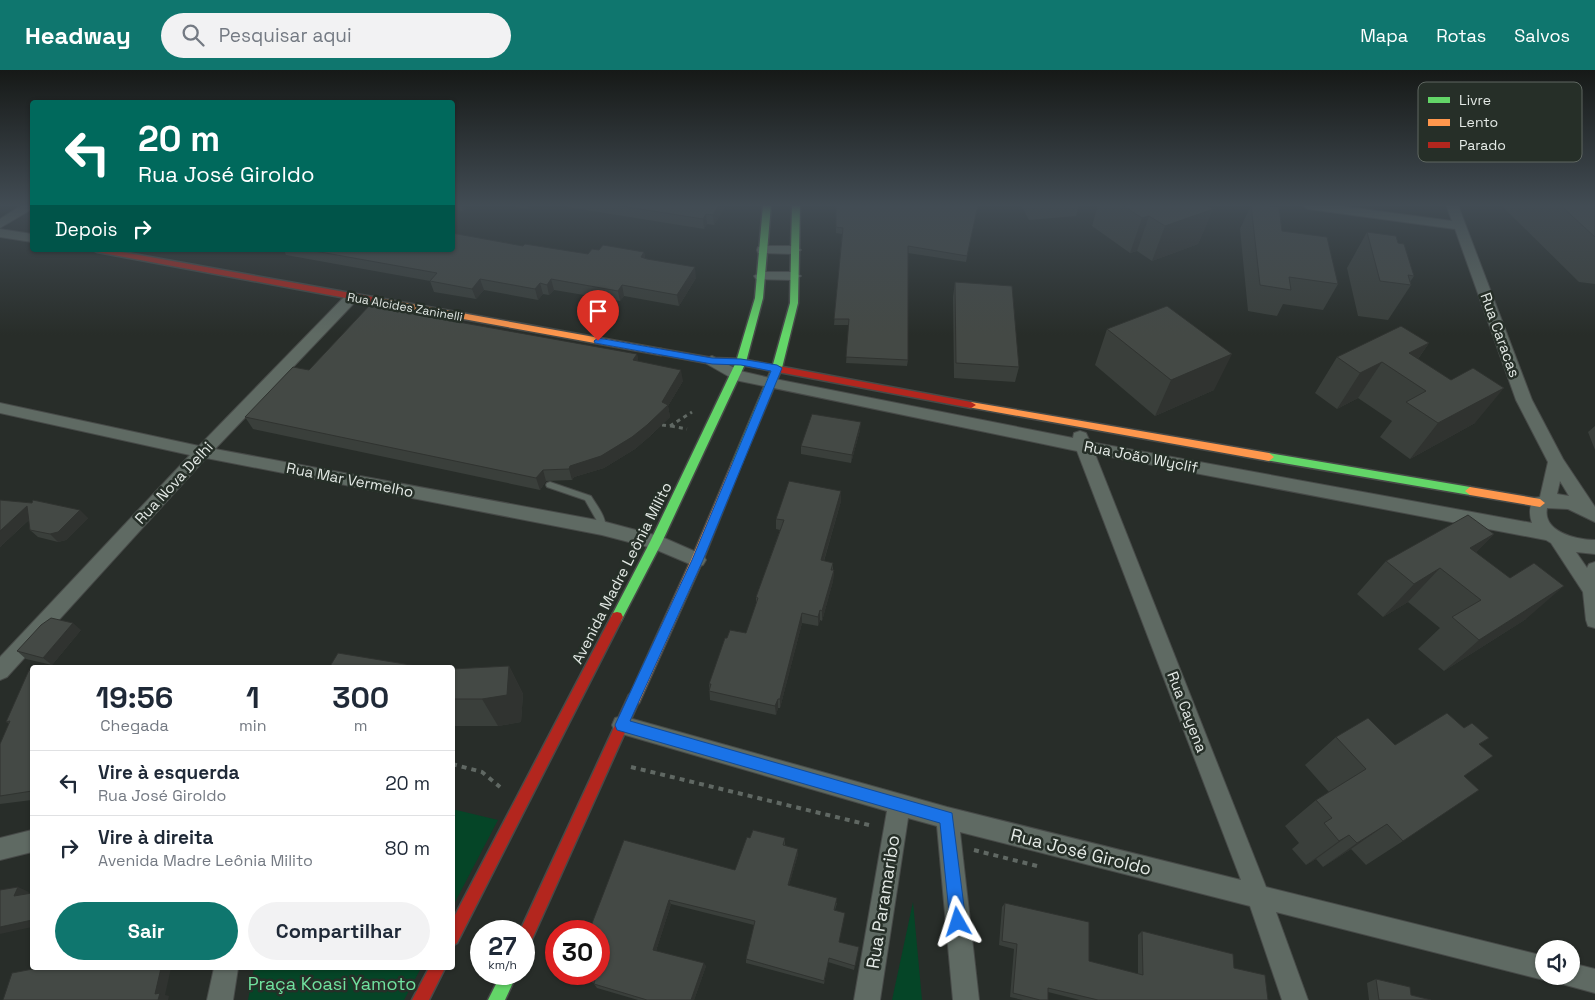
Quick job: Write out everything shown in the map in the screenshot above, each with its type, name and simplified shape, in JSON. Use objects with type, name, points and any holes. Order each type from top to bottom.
[{"type":"main road","name":"Avenida Madre Leônia Milito","points":[[455,932],[656,542],[738,368],[759,298],[763,250]]},
{"type":"main road","points":[[534,920],[697,560],[773,376],[794,303],[795,250]]},
{"type":"main road","name":"Rua Alcides Zaninelli","points":[[108,252],[712,361]]},
{"type":"main road","name":"Rua João Wyclif","points":[[773,376],[1544,502]]},
{"type":"main road","points":[[420,1000],[436,970]]},
{"type":"main road","points":[[496,1000],[504,985]]},
{"type":"street","name":"Rua Caracas","points":[[1468,248],[1524,400],[1556,462],[1593,514]]},
{"type":"street","points":[[763,250],[795,250]]},
{"type":"street","points":[[761,276],[794,276]]},
{"type":"street","name":"Rua Nova Delhi","points":[[0,671],[202,452],[352,297]]},
{"type":"street","name":"Rua Alcides Zaninelli","points":[[712,361],[738,368]]},
{"type":"street","name":"Rua João Wyclif","points":[[738,368],[1083,446],[1552,535],[1578,547],[1595,547]]},
{"type":"street","name":"Rua Mar Vermelho","points":[[0,408],[202,452],[602,528],[656,542],[697,560]]},
{"type":"street","name":"Rua Cayena","points":[[1076,425],[1259,898],[1295,1000]]},
{"type":"street","points":[[1556,462],[1544,502],[1538,508],[1538,516],[1592,591]]},
{"type":"street","name":"Rua João Wyclif","points":[[1544,502],[1552,499],[1565,500],[1593,514]]},
{"type":"street","points":[[1595,569],[1592,591],[1595,620]]},
{"type":"street","name":"Rua José Giroldo","points":[[622,725],[947,818],[1259,898],[1535,966]]},
{"type":"street","name":"Rua Paramaribo","points":[[867,1000],[899,805]]},
{"type":"street","points":[[947,818],[966,1000]]},
{"type":"street","points":[[0,848],[30,842]]},
{"type":"street","points":[[220,1000],[226,970]]},
{"type":"street","points":[[1580,977],[1595,981]]},
{"type":"lane","points":[[550,485],[588,498],[601,521],[602,528]]},
{"type":"path","points":[[455,765],[482,772],[519,808]]},
{"type":"green space","points":[[455,810],[498,820],[455,902]]},
{"type":"green space","points":[[913,902],[922,1000],[892,1000]]},
{"type":"green space","name":"Praça Koasi Yamoto","points":[[254,970],[420,970],[404,1000],[248,1000]]},
{"type":"building","points":[[455,248],[553,248],[588,254],[592,249],[623,248],[644,252],[641,257],[647,259],[695,267],[677,295],[622,285],[618,291],[551,279],[547,285],[540,283],[535,289],[480,279],[472,289],[430,281],[437,273],[320,252],[455,252]]},
{"type":"building","points":[[841,248],[908,248],[908,360],[846,357],[849,319],[834,319]]},
{"type":"building","points":[[922,248],[969,248],[967,256]]},
{"type":"building","points":[[1256,248],[1330,248],[1338,284],[1289,277],[1291,290],[1260,285]]},
{"type":"building","points":[[1371,248],[1405,248],[1414,276],[1408,275],[1411,285],[1380,281]]},
{"type":"building","points":[[955,282],[1012,286],[1019,367],[956,363]]},
{"type":"building","points":[[369,306],[637,354],[633,360],[681,370],[662,402],[668,405],[632,437],[601,456],[570,466],[569,469],[543,470],[536,478],[245,417],[293,367],[309,370]]},
{"type":"building","points":[[1167,306],[1232,354],[1171,380],[1107,329]]},
{"type":"building","points":[[1401,326],[1429,343],[1409,353],[1451,380],[1473,368],[1504,388],[1438,423],[1406,402],[1426,391],[1382,362],[1360,373],[1337,357]]},
{"type":"building","points":[[812,414],[861,422],[852,455],[801,446]]},
{"type":"building","points":[[789,481],[841,491],[821,560],[833,563],[831,570],[834,570],[822,611],[820,610],[818,617],[802,613],[780,699],[778,699],[775,706],[709,691],[711,684],[709,684],[725,638],[727,638],[730,630],[746,633],[758,598],[756,597],[784,520],[776,519]]},
{"type":"building","points":[[0,500],[32,503],[33,500],[80,510],[58,532],[50,534],[30,530],[27,506],[0,531]]},
{"type":"building","points":[[1468,515],[1494,534],[1470,548],[1510,578],[1534,563],[1564,586],[1479,640],[1452,617],[1481,600],[1440,568],[1414,584],[1386,561]]},
{"type":"building","points":[[51,618],[73,623],[43,658],[17,651],[41,625]]},
{"type":"building","points":[[338,653],[411,665],[331,665]]},
{"type":"building","points":[[509,666],[507,695],[482,699],[455,699],[455,669]]},
{"type":"building","points":[[30,670],[30,791],[0,796],[0,744],[10,721],[6,722]]},
{"type":"building","points":[[1447,713],[1464,728],[1472,723],[1489,738],[1479,744],[1493,756],[1464,776],[1479,790],[1403,841],[1387,824],[1357,843],[1349,835],[1339,841],[1324,823],[1332,818],[1316,800],[1366,769],[1336,737],[1368,718],[1395,745]]},
{"type":"building","points":[[753,830],[785,838],[783,845],[798,849],[788,885],[837,898],[834,910],[845,913],[839,942],[859,947],[855,966],[829,958],[824,981],[746,959],[755,921],[669,900],[653,950],[704,963],[691,1000],[647,1000],[597,985],[610,985],[610,920],[593,920],[624,840],[735,870],[747,837],[750,838]]},
{"type":"building","points":[[18,887],[14,896],[30,893],[30,920],[0,927],[0,890]]},
{"type":"building","points":[[1005,903],[1089,922],[1089,961],[1143,975],[1142,931],[1233,954],[1234,968],[1265,975],[1268,1000],[1098,1000],[1048,988],[1048,1000],[1040,1000],[1013,993],[1017,944],[1002,941]]},
{"type":"building","points":[[30,970],[161,970],[155,994],[160,993],[158,1000],[3,1000],[12,973]]},
{"type":"building","points":[[1376,979],[1410,987],[1411,995],[1431,1000],[1379,1000]]},
{"type":"traffic: fast","points":[[617,617],[656,542],[741,362],[759,298],[763,248]]},
{"type":"traffic: fast","points":[[737,463],[777,368],[794,303],[795,248]]},
{"type":"traffic: fast","points":[[1269,457],[1470,491]]},
{"type":"traffic: fast","points":[[496,1000],[504,985]]},
{"type":"traffic: slow","points":[[373,300],[661,352]]},
{"type":"traffic: slow","points":[[971,405],[1269,457]]},
{"type":"traffic: slow","points":[[634,699],[697,560],[737,463]]},
{"type":"traffic: slow","points":[[1470,491],[1540,503]]},
{"type":"traffic: jam","points":[[108,252],[373,300]]},
{"type":"traffic: jam","points":[[661,352],[712,361],[741,362],[971,405]]},
{"type":"traffic: jam","points":[[455,932],[617,617]]},
{"type":"traffic: jam","points":[[534,920],[634,699]]},
{"type":"traffic: jam","points":[[420,1000],[436,970]]},
{"type":"route","points":[[598,341],[712,361],[741,362],[777,368],[697,560],[622,725],[947,818],[958,922]]}]
